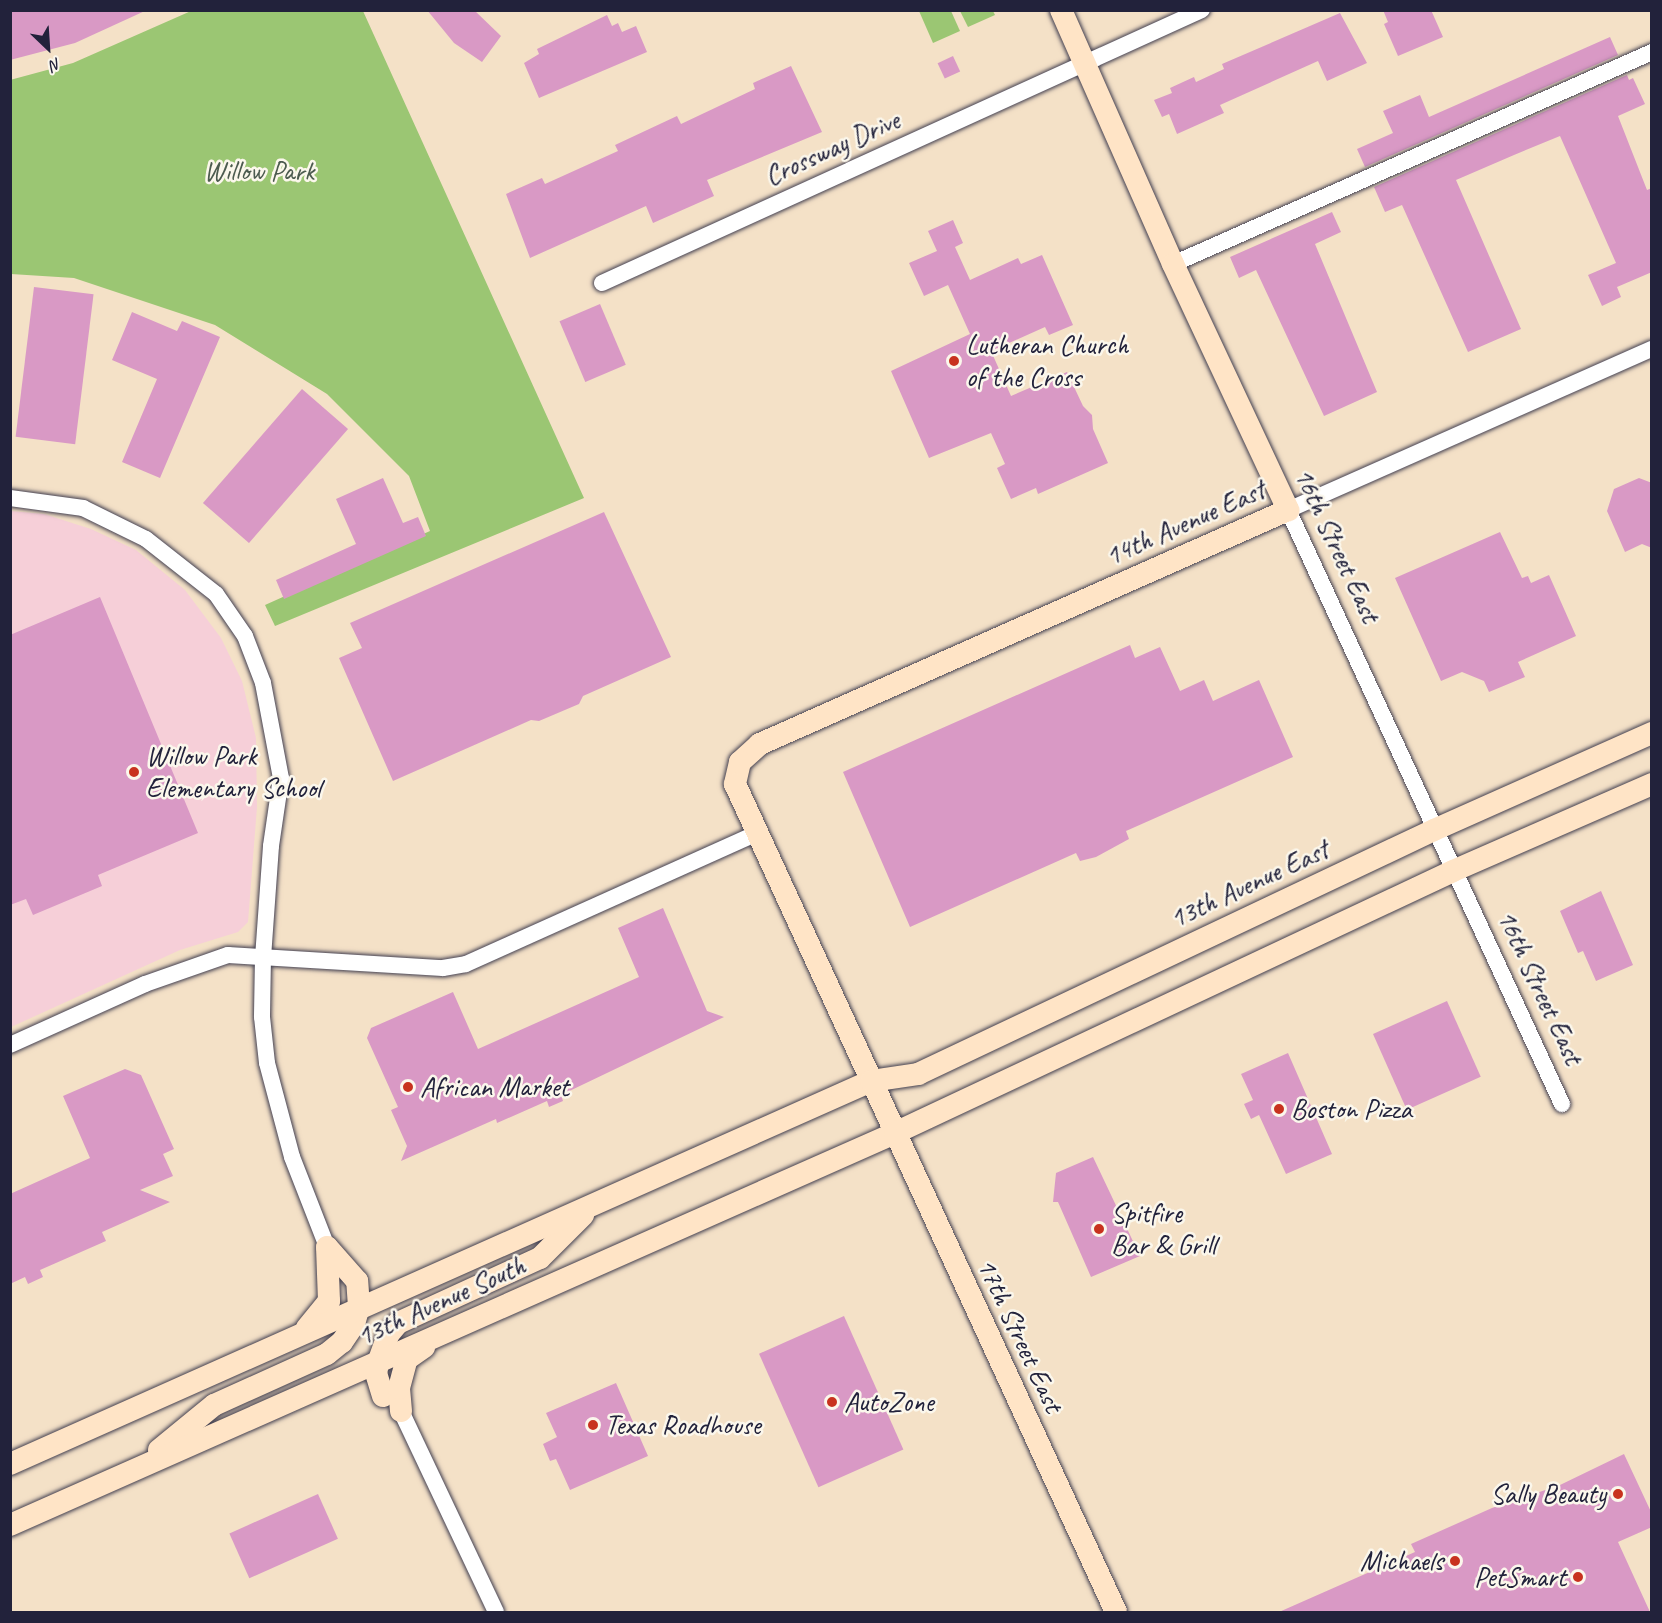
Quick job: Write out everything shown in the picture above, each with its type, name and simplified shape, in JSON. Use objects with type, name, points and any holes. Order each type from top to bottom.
[{"type":"main road","name":"16th Street East","points":[[1061,10],[1173,264],[1288,510]]},
{"type":"main road","name":"14th Avenue East","points":[[755,834],[735,784],[740,762],[760,744],[1288,510]]},
{"type":"main road","name":"13th Avenue East","points":[[871,1081],[918,1074],[1434,830],[1652,733]]},
{"type":"main road","points":[[895,1133],[1453,871],[1652,784]]},
{"type":"main road","name":"17th Street East","points":[[755,834],[1116,1612]]},
{"type":"main road","name":"13th Avenue South","points":[[10,1464],[871,1081]]},
{"type":"main road","name":"13th Avenue South","points":[[10,1525],[895,1133]]},
{"type":"main road","points":[[383,1396],[376,1373],[388,1335],[398,1323],[540,1258],[595,1204]]},
{"type":"main road","points":[[134,1470],[214,1405],[327,1354],[354,1324],[359,1307],[357,1281],[327,1247]]},
{"type":"main road","points":[[302,1333],[322,1314],[329,1300],[327,1247]]},
{"type":"main road","points":[[357,1281],[389,1284],[449,1268]]},
{"type":"main road","points":[[401,1411],[399,1388],[407,1359],[437,1337]]},
{"type":"main road","points":[[320,1387],[346,1384],[383,1396],[401,1411]]},
{"type":"street","name":"Crossway Drive","points":[[602,283],[1202,10]]},
{"type":"street","points":[[1173,264],[1652,52]]},
{"type":"street","name":"14th Avenue East","points":[[1288,510],[1652,349]]},
{"type":"street","points":[[10,498],[83,508],[146,539],[216,594],[245,636],[263,683],[280,778],[271,846],[263,957],[262,1017],[269,1074],[292,1158],[327,1247]]},
{"type":"street","name":"16th Street East","points":[[1288,510],[1562,1104]]},
{"type":"street","points":[[10,1045],[202,962],[228,955],[443,968],[466,964],[755,834]]},
{"type":"street","points":[[401,1411],[496,1612]]},
{"type":"shaded area","name":"Willow Park Elementary School","points":[[11,511],[44,514],[91,529],[136,550],[185,590],[221,638],[242,681],[256,738],[257,807],[248,922],[238,932],[180,950],[11,1027]]},
{"type":"green space","name":"Willow Park","points":[[191,11],[363,11],[584,498],[275,626],[265,605],[430,531],[409,476],[327,394],[215,325],[74,278],[11,274],[10,80],[73,63]]},
{"type":"green space","points":[[919,11],[951,11],[960,31],[933,43]]},
{"type":"green space","points":[[960,11],[993,11],[995,15],[968,27]]},
{"type":"building","points":[[10,10],[147,10],[75,43],[10,60]]},
{"type":"building","points":[[427,10],[474,10],[501,36],[482,62],[454,43]]},
{"type":"building","points":[[1383,10],[1431,10],[1443,37],[1398,56],[1384,24],[1388,22]]},
{"type":"building","points":[[1340,13],[1367,63],[1327,81],[1318,61],[1220,105],[1224,113],[1177,134],[1169,114],[1162,117],[1154,100],[1172,93],[1170,88],[1194,77],[1196,82],[1224,69],[1222,64]]},
{"type":"building","points":[[607,15],[612,26],[618,23],[622,32],[636,26],[647,52],[539,98],[524,63],[539,54],[537,49]]},
{"type":"building","points":[[1610,37],[1618,55],[1365,167],[1357,149],[1393,133],[1383,111],[1420,95],[1429,117]]},
{"type":"building","points":[[953,56],[960,71],[945,79],[938,63]]},
{"type":"building","points":[[791,66],[822,132],[707,180],[714,196],[653,223],[646,206],[530,258],[506,194],[542,178],[545,184],[618,151],[615,145],[677,116],[681,124],[755,89],[753,83]]},
{"type":"building","points":[[1627,75],[1629,80],[1633,78],[1645,104],[1618,116],[1647,190],[1652,188],[1652,272],[1617,287],[1621,297],[1602,306],[1588,275],[1616,263],[1560,136],[1456,180],[1521,329],[1468,352],[1402,205],[1385,212],[1374,187]]},
{"type":"building","points":[[1332,212],[1341,232],[1315,244],[1377,392],[1324,416],[1256,270],[1239,278],[1230,257]]},
{"type":"building","name":"Lutheran Church of the Cross","points":[[953,220],[963,243],[955,247],[970,280],[1018,258],[1021,264],[1042,255],[1073,325],[1049,335],[1045,327],[991,351],[1011,396],[1067,372],[1083,406],[1092,415],[1093,429],[1108,463],[1038,494],[1036,488],[1011,499],[997,468],[1005,464],[991,433],[929,458],[891,371],[970,334],[948,285],[924,296],[909,263],[937,251],[928,231]]},
{"type":"building","points":[[34,287],[94,294],[75,444],[16,437]]},
{"type":"building","points":[[600,304],[626,365],[585,382],[559,321]]},
{"type":"building","points":[[132,312],[177,331],[182,321],[220,337],[160,478],[122,462],[157,379],[112,360]]},
{"type":"building","points":[[302,389],[348,429],[249,543],[203,503]]},
{"type":"building","points":[[383,478],[403,523],[418,517],[426,536],[284,599],[276,580],[356,544],[336,499]]},
{"type":"building","points":[[1639,478],[1652,483],[1652,548],[1642,544],[1625,552],[1607,511],[1614,489]]},
{"type":"building","points":[[604,512],[671,657],[583,696],[579,704],[539,721],[531,720],[393,781],[339,658],[362,648],[350,623]]},
{"type":"building","points":[[1500,532],[1522,578],[1528,576],[1531,583],[1549,575],[1576,636],[1518,662],[1525,677],[1489,692],[1484,681],[1462,672],[1441,681],[1395,578]]},
{"type":"building","points":[[100,597],[198,833],[98,875],[102,886],[33,915],[26,899],[10,905],[10,635]]},
{"type":"building","points":[[1130,645],[1135,658],[1160,647],[1180,691],[1204,680],[1213,701],[1259,680],[1293,757],[1126,831],[1129,839],[1096,857],[1080,861],[1076,853],[910,927],[843,772]]},
{"type":"building","points":[[1601,891],[1633,965],[1596,981],[1583,951],[1578,953],[1560,911]]},
{"type":"building","points":[[663,908],[707,1011],[724,1017],[561,1095],[563,1101],[549,1107],[547,1101],[497,1123],[496,1119],[401,1161],[407,1146],[391,1110],[398,1107],[367,1038],[371,1028],[453,992],[478,1049],[639,977],[618,928]]},
{"type":"building","points":[[1447,1001],[1481,1077],[1407,1110],[1373,1034]]},
{"type":"building","name":"Boston Pizza","points":[[1288,1053],[1332,1154],[1286,1174],[1259,1115],[1251,1119],[1244,1104],[1253,1100],[1241,1074]]},
{"type":"building","points":[[125,1069],[141,1075],[174,1149],[163,1154],[173,1176],[140,1190],[170,1202],[102,1232],[106,1241],[40,1270],[43,1277],[28,1284],[25,1277],[10,1284],[10,1194],[90,1158],[63,1096]]},
{"type":"building","name":"Spitfire Bar & Grill","points":[[1093,1157],[1140,1256],[1091,1277],[1058,1202],[1053,1202],[1056,1173]]},
{"type":"building","name":"AutoZone","points":[[844,1316],[903,1449],[818,1487],[759,1354]]},
{"type":"building","name":"Texas Roadhouse","points":[[616,1383],[648,1456],[570,1490],[556,1459],[550,1461],[543,1444],[557,1437],[546,1413]]},
{"type":"building","points":[[1624,1454],[1652,1514],[1652,1527],[1618,1542],[1650,1612],[1279,1612],[1415,1552],[1411,1544],[1492,1508],[1560,1485]]},
{"type":"building","points":[[318,1494],[338,1539],[249,1578],[229,1533]]},
{"type":"place","name":"Lutheran Church of the Cross","points":[[954,361]]},
{"type":"place","name":"Willow Park Elementary School","points":[[134,772]]},
{"type":"place","name":"African Market","points":[[408,1087]]},
{"type":"place","name":"Boston Pizza","points":[[1279,1109]]},
{"type":"place","name":"Spitfire Bar & Grill","points":[[1099,1229]]},
{"type":"place","name":"AutoZone","points":[[832,1402]]},
{"type":"place","name":"Texas Roadhouse","points":[[593,1425]]},
{"type":"place","name":"Sally Beauty","points":[[1618,1494]]},
{"type":"place","name":"Michaels","points":[[1455,1561]]},
{"type":"place","name":"PetSmart","points":[[1578,1577]]}]
